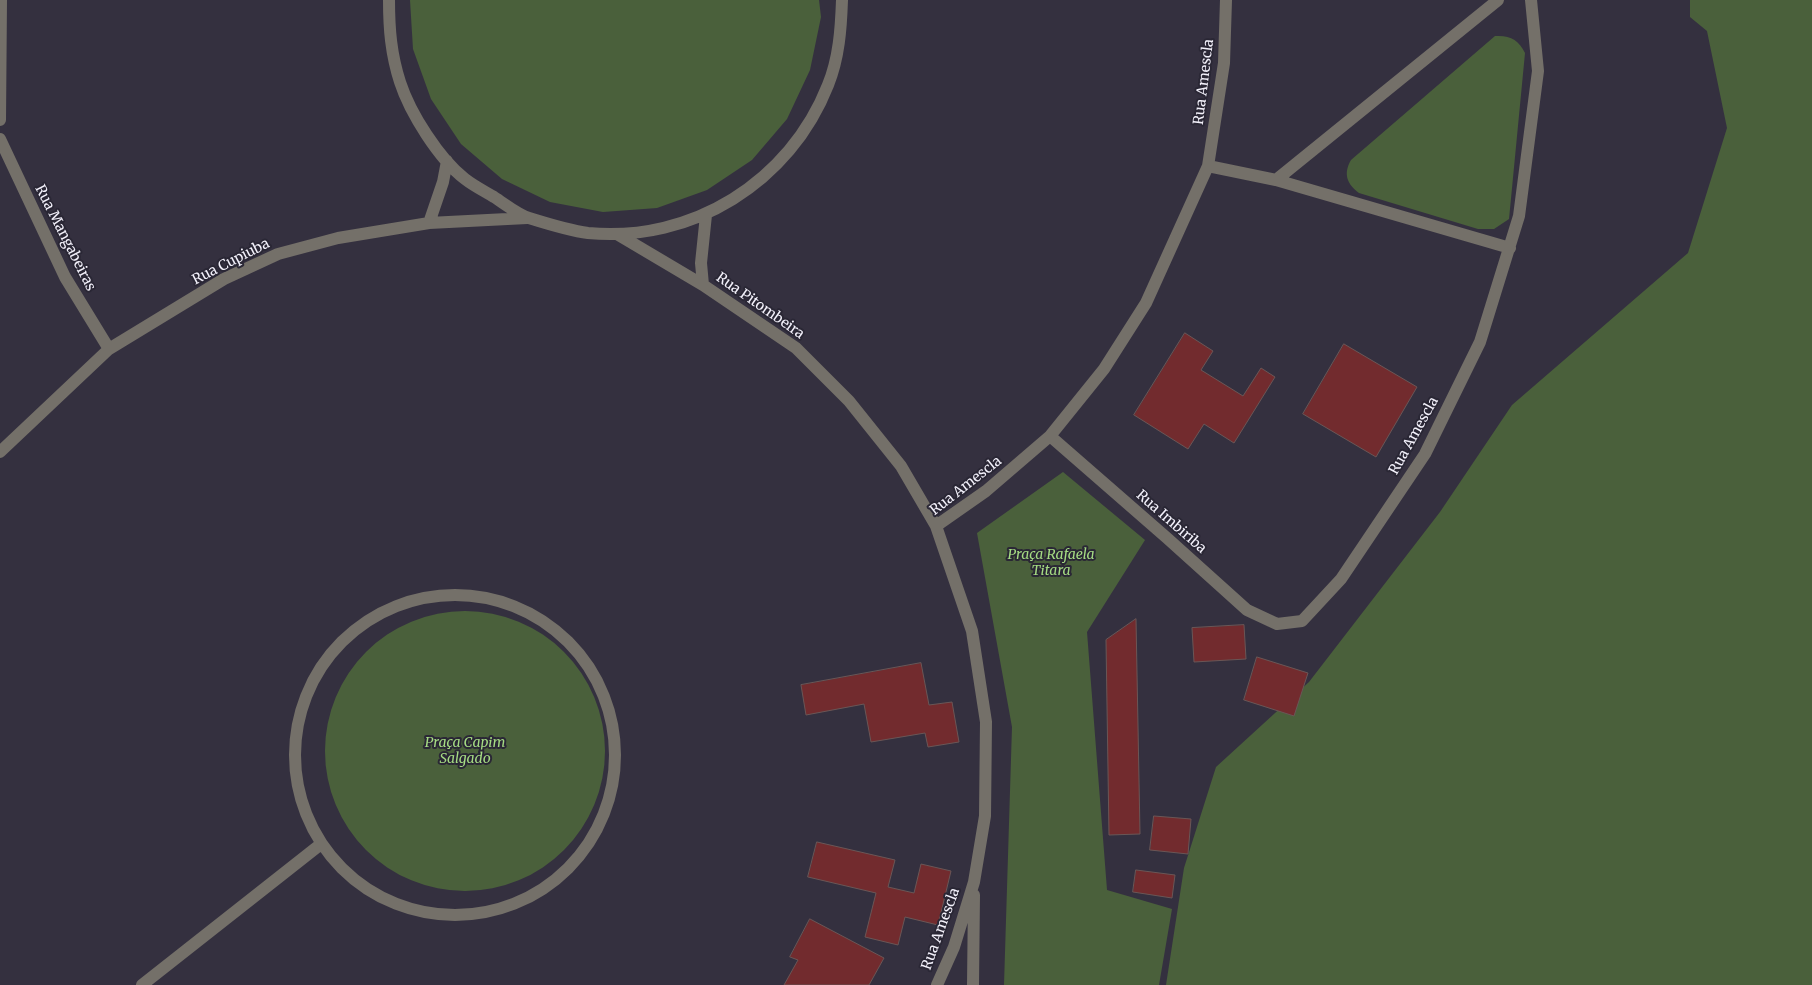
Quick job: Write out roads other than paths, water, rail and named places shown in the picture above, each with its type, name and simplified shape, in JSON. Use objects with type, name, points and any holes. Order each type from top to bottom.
[{"type":"street","points":[[0,120],[1,0]]},
{"type":"street","points":[[389,0],[390,38],[400,83],[420,124],[447,161],[464,179],[527,218]]},
{"type":"street","points":[[617,234],[647,232],[706,215],[745,193],[780,162],[808,126],[828,85],[840,40],[842,0]]},
{"type":"street","name":"Rua Amescla","points":[[936,985],[954,947],[974,882],[985,816],[986,722],[972,630],[936,526],[986,491],[1050,436],[1104,368],[1146,303],[1208,166],[1224,63],[1226,0]]},
{"type":"street","points":[[1276,180],[1498,0]]},
{"type":"street","name":"Rua Amescla","points":[[1277,624],[1302,621],[1341,579],[1425,454],[1480,342],[1519,216],[1538,71],[1531,0]]},
{"type":"street","name":"Rua Mangabeiras","points":[[0,139],[65,277],[109,348]]},
{"type":"street","points":[[429,223],[443,182],[447,161]]},
{"type":"street","points":[[1208,166],[1276,180],[1510,248]]},
{"type":"street","points":[[703,285],[701,263],[706,215]]},
{"type":"street","name":"Rua Cupiuba","points":[[0,452],[109,348],[224,280],[278,254],[338,238],[429,223],[527,218]]},
{"type":"street","name":"Rua Pitombeira","points":[[527,218],[586,233],[617,234],[703,285],[796,348],[849,401],[901,466],[936,526]]},
{"type":"street","name":"Rua Imbiriba","points":[[1050,436],[1247,610],[1277,624]]},
{"type":"street","points":[[476,595],[520,607],[559,631],[589,665],[609,706],[616,751],[610,797],[591,839],[562,874],[524,900],[480,913],[434,914],[390,902],[352,878],[321,844],[302,803],[295,758],[301,712],[319,670],[348,635],[386,610],[430,596],[476,595]]},
{"type":"street","points":[[142,985],[321,844]]},
{"type":"street","name":"Rua Amescla","points":[[974,882],[974,985]]},
{"type":"park label","name":"Praça Rafaela Titara","points":[[1051,564]]},
{"type":"park label","name":"Praça Capim Salgado","points":[[465,752]]}]
